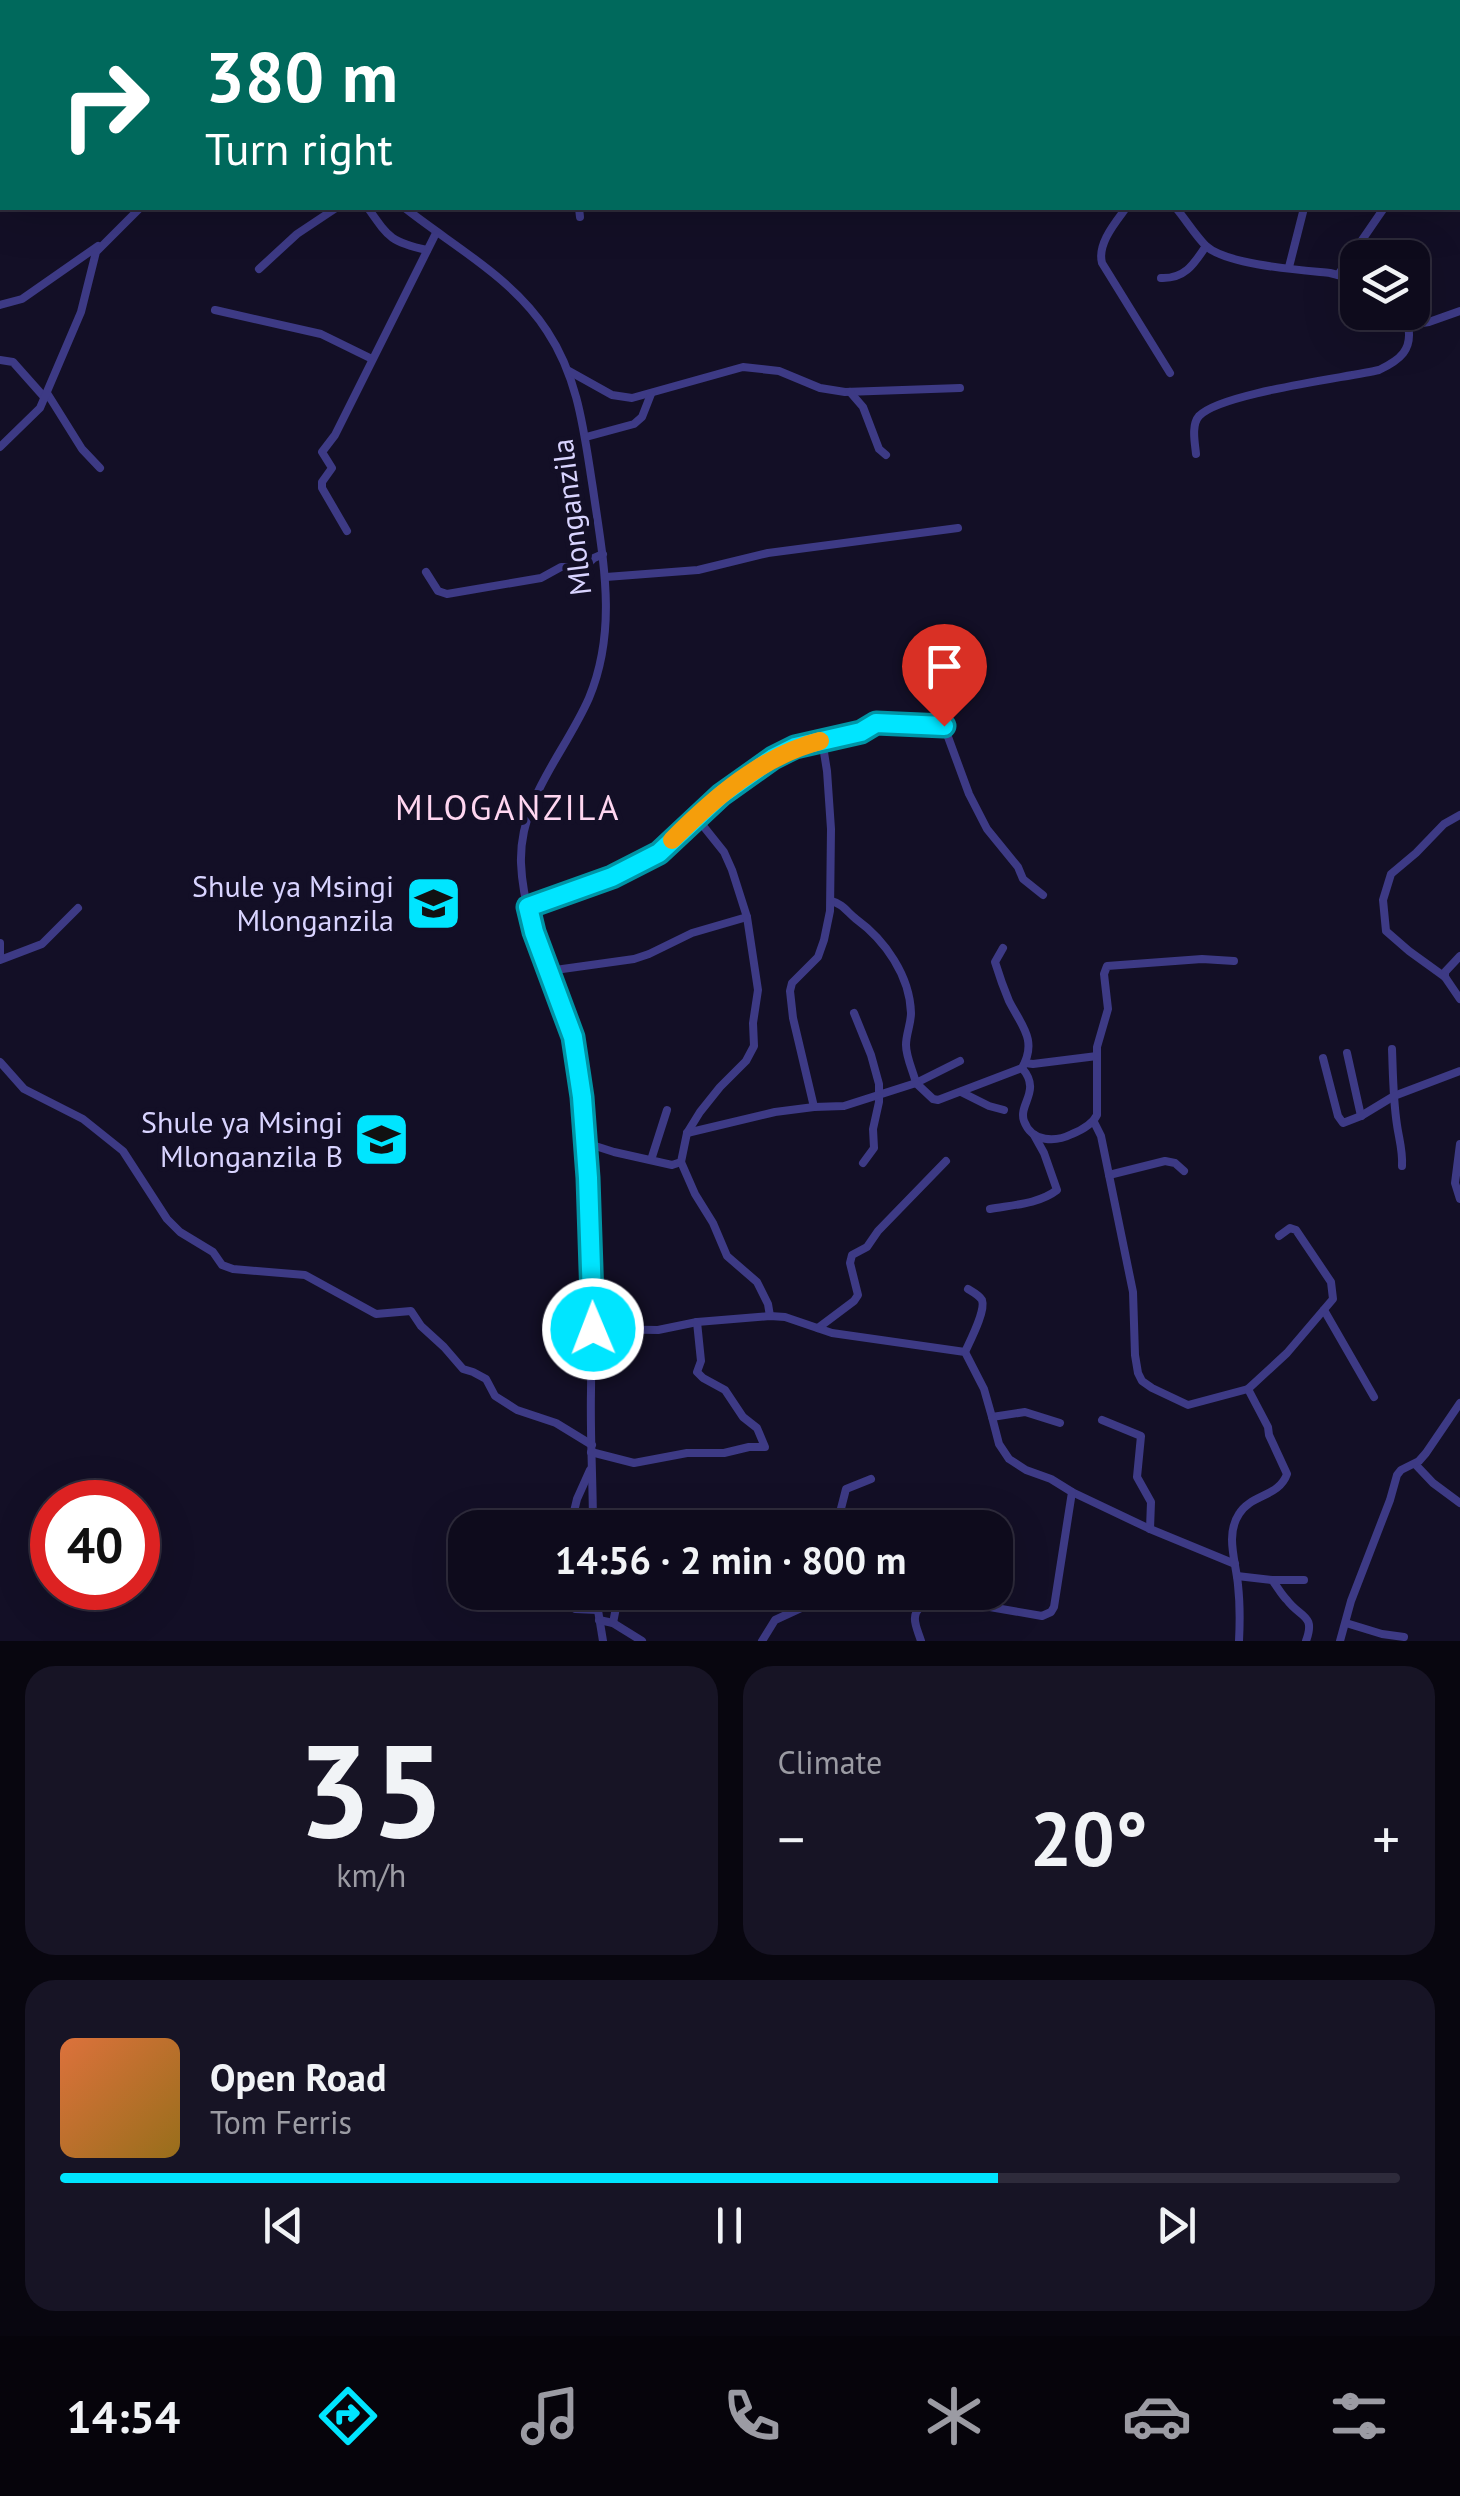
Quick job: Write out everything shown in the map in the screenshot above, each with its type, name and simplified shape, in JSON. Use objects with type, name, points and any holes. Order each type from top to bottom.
[{"type":"street","points":[[0,447],[24,426],[46,396],[81,312],[96,252],[138,210]]},
{"type":"street","points":[[259,269],[297,234],[333,210]]},
{"type":"street","points":[[369,210],[388,237],[404,246],[427,250]]},
{"type":"street","name":"Mlonganzila","points":[[408,210],[488,271],[522,300],[546,328],[569,371],[582,415],[603,554],[604,643],[588,698],[540,785],[522,832],[521,865],[528,907],[573,1037],[582,1097],[593,1329],[593,1510]]},
{"type":"street","points":[[1125,210],[1102,246],[1102,264],[1170,373]]},
{"type":"street","points":[[1178,210],[1206,246],[1229,259],[1338,275],[1383,210]]},
{"type":"street","points":[[1289,267],[1303,210]]},
{"type":"street","points":[[347,531],[322,488],[332,468],[322,452],[335,435],[436,232]]},
{"type":"street","points":[[0,305],[22,299],[108,238]]},
{"type":"street","points":[[1161,278],[1180,276],[1206,246]]},
{"type":"street","points":[[215,310],[321,334],[372,359]]},
{"type":"street","points":[[1430,322],[1460,311]]},
{"type":"street","points":[[1196,454],[1195,426],[1200,414],[1266,392],[1379,370],[1406,352],[1409,330]]},
{"type":"street","points":[[0,360],[14,362],[46,396],[100,468]]},
{"type":"street","points":[[569,371],[612,395],[632,398],[743,367],[779,371],[820,388],[850,392],[960,388]]},
{"type":"street","points":[[850,392],[863,407],[879,449],[886,455]]},
{"type":"street","points":[[586,436],[634,424],[652,393]]},
{"type":"street","points":[[606,577],[698,570],[768,553],[958,528]]},
{"type":"street","points":[[426,572],[438,591],[448,594],[541,578],[561,567],[585,567],[603,554]]},
{"type":"street","points":[[528,907],[633,867],[659,853],[721,795],[773,758],[795,747],[861,732],[876,723],[944,726],[969,794],[987,828],[1023,879],[1042,895]]},
{"type":"street","points":[[814,1107],[792,1018],[790,990],[818,956],[831,901],[827,771],[822,740]]},
{"type":"street","points":[[1460,814],[1394,870],[1383,900],[1386,931],[1446,977],[1460,999]]},
{"type":"street","points":[[696,816],[724,852],[747,916],[758,990],[752,1023],[754,1046],[687,1133],[681,1162],[727,1256],[757,1282],[770,1316]]},
{"type":"street","points":[[831,901],[843,905],[871,930],[902,974],[911,1016],[906,1050],[916,1084],[935,1100],[1023,1066],[1096,1056]]},
{"type":"street","points":[[0,943],[0,959],[42,944],[78,908]]},
{"type":"street","points":[[548,970],[649,954],[692,933],[747,916]]},
{"type":"street","points":[[990,1210],[1036,1200],[1057,1190],[1044,1153],[1023,1120],[1030,1084],[1023,1066],[1028,1054],[1026,1033],[1009,1001],[996,962],[1003,948]]},
{"type":"street","points":[[1446,977],[1448,967],[1460,956]]},
{"type":"street","points":[[1234,960],[1107,966],[1104,974],[1108,1009],[1096,1056],[1094,1122],[1101,1136],[1130,1275],[1136,1360],[1142,1381],[1188,1405],[1248,1389],[1287,1353],[1333,1299],[1332,1282],[1296,1230],[1290,1228],[1279,1236]]},
{"type":"street","points":[[854,1013],[874,1066],[880,1095],[873,1129],[874,1148],[862,1163]]},
{"type":"street","points":[[1392,1049],[1402,1166]]},
{"type":"street","points":[[1347,1053],[1361,1116]]},
{"type":"street","points":[[1323,1058],[1341,1122],[1460,1070]]},
{"type":"street","points":[[687,1133],[738,1120],[844,1106],[916,1084],[960,1061]]},
{"type":"street","points":[[0,1062],[24,1089],[83,1118],[123,1151],[167,1219],[213,1252],[222,1264],[233,1269],[312,1277],[376,1314],[411,1311],[462,1370],[486,1379],[495,1396],[517,1410],[556,1423],[592,1449],[634,1463],[765,1447],[760,1433],[724,1390],[697,1372],[697,1322]]},
{"type":"street","points":[[960,1092],[1004,1110]]},
{"type":"street","points":[[652,1160],[667,1110]]},
{"type":"street","points":[[1032,1131],[1040,1137],[1058,1140],[1094,1122]]},
{"type":"street","points":[[586,1143],[672,1164],[681,1162]]},
{"type":"street","points":[[1460,1144],[1456,1184],[1460,1199]]},
{"type":"street","points":[[818,1328],[858,1295],[850,1263],[852,1255],[867,1247],[946,1161]]},
{"type":"street","points":[[1109,1175],[1166,1161],[1176,1163],[1184,1171]]},
{"type":"street","points":[[968,1289],[982,1300],[982,1308],[965,1352],[984,1389],[1000,1444],[1009,1460],[1150,1529],[1235,1564]]},
{"type":"street","points":[[1324,1310],[1374,1397]]},
{"type":"street","points":[[593,1329],[658,1330],[697,1322],[770,1316],[785,1317],[832,1333],[965,1352]]},
{"type":"street","points":[[1239,1641],[1232,1534],[1238,1515],[1255,1500],[1279,1488],[1287,1474],[1248,1389]]},
{"type":"street","points":[[1340,1641],[1397,1475],[1426,1453],[1460,1403]]},
{"type":"street","points":[[992,1417],[1025,1412],[1060,1423]]},
{"type":"street","points":[[1102,1420],[1141,1436],[1136,1477],[1151,1502],[1150,1529]]},
{"type":"street","points":[[1415,1464],[1432,1483],[1460,1503]]},
{"type":"street","points":[[574,1510],[592,1466]]},
{"type":"street","points":[[841,1510],[846,1489],[872,1479]]},
{"type":"street","points":[[920,1641],[914,1616],[922,1606],[984,1606],[1042,1616],[1051,1612],[1072,1492]]},
{"type":"street","points":[[1237,1576],[1304,1580]]},
{"type":"street","points":[[1272,1580],[1290,1604],[1307,1618],[1310,1626],[1306,1641]]},
{"type":"street","points":[[579,1610],[598,1615],[642,1641]]},
{"type":"street","points":[[597,1610],[603,1641]]},
{"type":"street","points":[[613,1624],[616,1610]]},
{"type":"street","points":[[762,1641],[775,1620],[797,1610]]},
{"type":"street","points":[[1346,1623],[1404,1637]]},
{"type":"slow traffic","points":[[672,840],[721,795],[773,758],[820,741]]},
{"type":"place","name":"Shule ya Msingi Mlonganzila","points":[[433,904]]},
{"type":"place","name":"Shule ya Msingi Mlonganzila B","points":[[382,1140]]},
{"type":"district","name":"MLOGANZILA","points":[[508,808]]},
{"type":"route","points":[[593,1329],[588,1178],[573,1037],[528,907],[612,877],[659,853],[721,795],[795,747],[861,732],[876,723],[944,726]]}]
